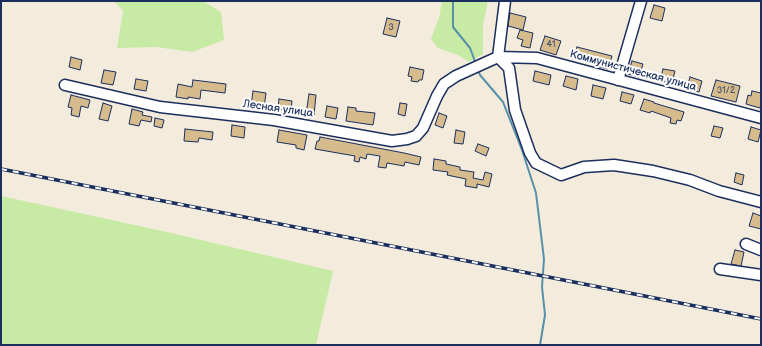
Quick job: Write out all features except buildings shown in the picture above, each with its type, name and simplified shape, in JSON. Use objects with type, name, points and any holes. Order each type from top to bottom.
[{"type":"street","points":[[504,1],[495,58],[509,68],[515,110],[530,153],[536,163],[560,175],[584,167],[614,165],[653,171],[690,180],[719,191],[761,202]]},
{"type":"street","points":[[618,80],[641,1]]},
{"type":"street","name":"Лесная улица","points":[[65,85],[160,107],[274,120],[392,141],[416,136],[423,128],[444,84],[456,76],[495,58]]},
{"type":"street","name":"Коммунистическая улица","points":[[495,58],[537,58],[761,118]]},
{"type":"street","points":[[746,244],[761,250]]},
{"type":"street","points":[[720,269],[761,275]]},
{"type":"green space","points":[[114,1],[203,1],[221,12],[224,40],[192,52],[156,47],[117,48],[123,11]]},
{"type":"green space","points":[[442,1],[487,1],[483,25],[483,54],[469,62],[458,55],[438,48],[431,39],[439,18]]},
{"type":"green space","points":[[1,196],[167,232],[333,271],[316,345],[1,345]]},
{"type":"waterway","points":[[453,1],[453,27],[470,48],[476,64]]},
{"type":"waterway","points":[[478,70],[480,75],[503,102],[522,150],[536,193],[544,259],[542,287],[545,315],[540,345]]},
{"type":"railway","points":[[1,169],[761,319]]}]
